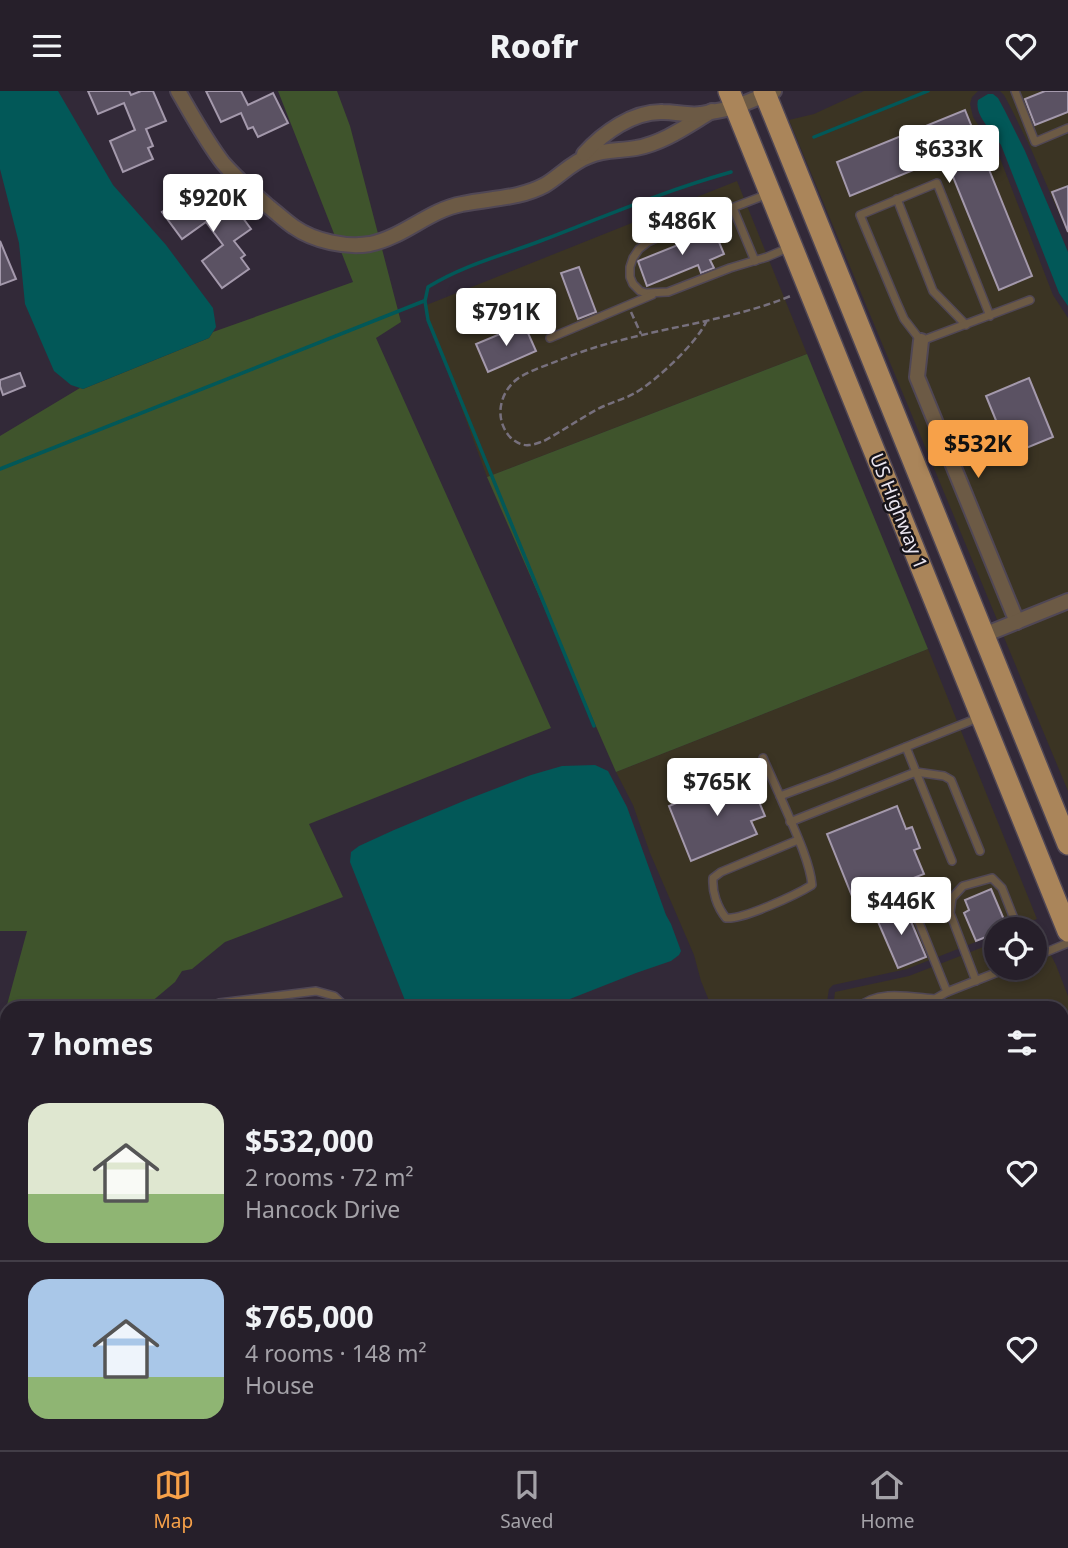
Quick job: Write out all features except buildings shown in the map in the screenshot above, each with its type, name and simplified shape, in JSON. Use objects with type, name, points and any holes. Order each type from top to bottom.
[{"type":"main road","name":"US Highway 1","points":[[768,92],[1068,844]]},
{"type":"main road","name":"US Highway 1","points":[[733,99],[1068,931]]},
{"type":"main road","points":[[933,597],[984,635]]},
{"type":"street","points":[[178,91],[223,162],[245,186],[295,228],[321,239],[347,245],[385,240],[461,204],[523,194],[544,185],[587,156],[603,151],[634,148],[663,139],[733,99],[768,92]]},
{"type":"street","points":[[577,162],[590,148],[633,117],[649,112],[698,114],[712,111]]},
{"type":"street","points":[[921,341],[917,377],[1017,622]]},
{"type":"street","points":[[984,635],[1068,601]]},
{"type":"lane","points":[[1015,91],[1035,142],[1068,128]]},
{"type":"lane","points":[[990,316],[937,183],[860,215],[904,319],[921,341],[990,316],[1030,300]]},
{"type":"lane","points":[[771,193],[648,242],[633,258],[630,277],[640,291],[668,292],[792,246]]},
{"type":"lane","points":[[897,199],[933,291],[966,325]]},
{"type":"lane","points":[[733,208],[755,261]]},
{"type":"lane","points":[[550,338],[656,293]]},
{"type":"lane","points":[[780,796],[982,717]]},
{"type":"lane","points":[[906,747],[952,861]]},
{"type":"lane","points":[[763,758],[798,840],[811,874],[812,885],[745,915],[726,918],[712,888],[713,879],[720,872],[798,840]]},
{"type":"lane","points":[[790,822],[916,772],[944,776],[951,780],[980,851]]},
{"type":"lane","points":[[976,981],[950,913],[952,898],[963,886],[992,878],[1002,888],[1013,917]]},
{"type":"lane","points":[[912,905],[947,992]]},
{"type":"lane","points":[[1047,952],[1068,943]]},
{"type":"lane","points":[[937,1001],[947,992],[984,978]]},
{"type":"lane","points":[[235,1001],[316,991],[334,996],[339,1001]]},
{"type":"lane","points":[[868,1001],[880,997],[911,1001]]},
{"type":"path","points":[[707,320],[703,330],[679,356],[635,393],[597,409],[535,444],[520,444],[505,431],[500,409],[504,395],[509,385],[522,376],[587,349],[763,306],[809,289]]},
{"type":"path","points":[[629,305],[641,334]]},
{"type":"shaded area","points":[[0,91],[58,91],[113,185],[166,245],[213,308],[216,327],[209,338],[83,389],[71,385],[54,371],[25,304],[19,243],[0,169]]},
{"type":"shaded area","points":[[278,91],[337,91],[350,126],[401,322],[376,338],[551,728],[309,824],[343,897],[225,942],[192,969],[182,971],[175,982],[152,1001],[8,1001],[27,931],[0,931],[0,436],[80,388],[209,338],[213,332],[353,282]]},
{"type":"shaded area","points":[[864,91],[978,91],[970,104],[973,117],[996,148],[1053,295],[1068,318],[1068,593],[1020,613],[924,377],[929,336],[916,332],[911,380],[1008,618],[998,622],[789,120],[814,114]]},
{"type":"shaded area","points":[[1000,91],[1068,91],[1068,234],[1031,149]]},
{"type":"shaded area","points":[[988,94],[998,98],[1005,111],[1068,252],[1068,306],[1059,293],[1001,145],[979,112],[978,100]]},
{"type":"shaded area","points":[[737,181],[807,354],[487,477],[424,306]]},
{"type":"shaded area","points":[[807,354],[928,649],[616,772],[487,477]]},
{"type":"shaded area","points":[[1068,609],[1068,791],[1003,635]]},
{"type":"shaded area","points":[[928,649],[1036,917],[984,917],[984,939],[907,969],[833,985],[829,989],[827,1001],[709,1001],[694,955],[650,853],[633,805],[616,772]]},
{"type":"shaded area","points":[[595,765],[608,771],[627,807],[681,951],[679,955],[671,961],[565,1001],[405,1001],[350,862],[351,852],[394,830],[466,800],[562,766]]},
{"type":"shaded area","points":[[984,947],[984,980],[1047,980],[1047,947],[1068,1001],[834,1001],[835,992],[909,976]]},
{"type":"waterway","points":[[814,137],[928,91]]},
{"type":"waterway","points":[[594,726],[428,320],[425,301],[428,287],[455,272],[660,195],[731,172]]},
{"type":"waterway","points":[[0,469],[424,301]]}]
